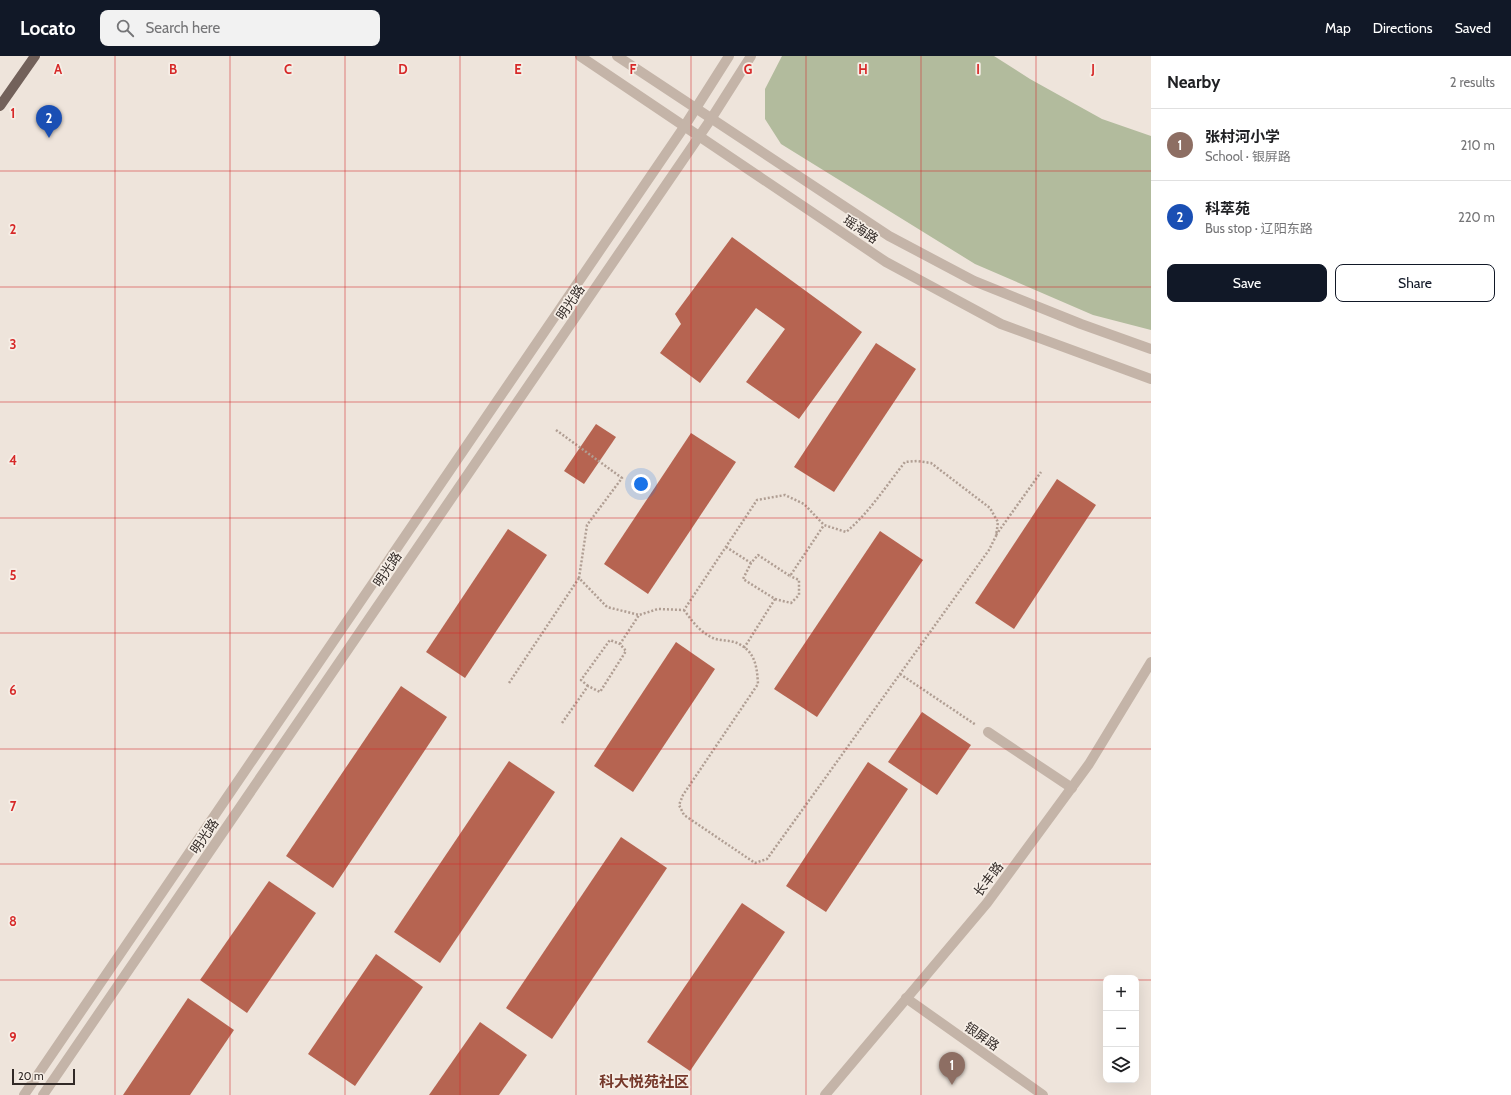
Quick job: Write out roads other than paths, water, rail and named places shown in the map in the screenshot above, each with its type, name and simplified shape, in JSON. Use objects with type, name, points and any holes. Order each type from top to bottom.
[{"type":"main road","points":[[0,106],[35,56]]},
{"type":"street","name":"瑶海路","points":[[580,56],[886,262],[1001,324],[1151,379]]},
{"type":"street","name":"瑶海路","points":[[617,56],[889,236],[974,281],[1081,324],[1151,349]]},
{"type":"street","name":"明光路","points":[[24,1095],[696,109],[729,56]]},
{"type":"street","name":"明光路","points":[[42,1095],[711,119],[751,56]]},
{"type":"street","name":"长丰路","points":[[825,1095],[987,903],[1089,764],[1151,662]]},
{"type":"street","points":[[988,732],[1072,788]]},
{"type":"street","name":"银屏路","points":[[906,998],[1043,1095]]},
{"type":"place","name":"科萃苑","points":[[49,138]]},
{"type":"place","name":"张村河小学","points":[[952,1085]]},
{"type":"district","name":"科大悦苑社区","points":[[644,1082]]}]
